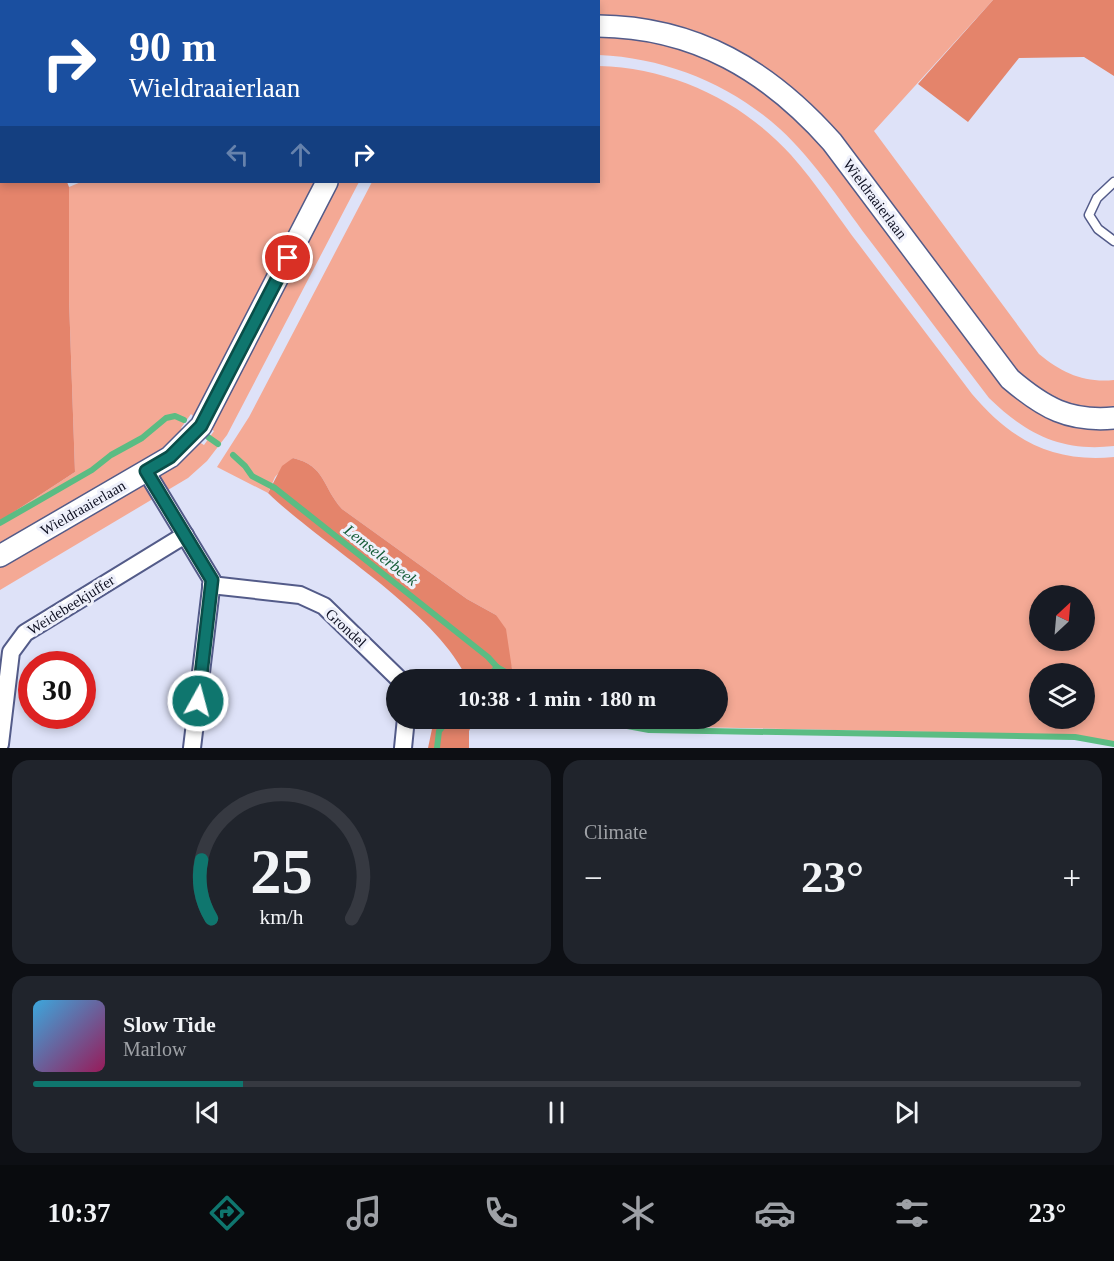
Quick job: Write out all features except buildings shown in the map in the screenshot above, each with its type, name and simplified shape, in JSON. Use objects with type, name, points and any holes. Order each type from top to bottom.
[{"type":"street","name":"Wieldraaierlaan","points":[[600,26],[661,33],[708,48],[740,62],[782,92],[805,112],[832,142],[1010,380],[1035,400],[1058,412],[1090,420],[1114,418]]},
{"type":"street","name":"Wieldraaierlaan","points":[[0,556],[170,457],[201,426],[326,183]]},
{"type":"street","points":[[146,471],[212,580],[192,748]]},
{"type":"street","name":"Weidebeekjuffer","points":[[0,744],[11,652],[25,633],[185,535]]},
{"type":"street","name":"Grondel","points":[[211,585],[300,595],[324,606],[389,669]]},
{"type":"street","points":[[403,748],[405,729]]},
{"type":"lane","points":[[1114,182],[1097,198],[1089,215],[1098,229],[1114,241]]},
{"type":"shaded area","points":[[600,0],[993,0],[874,131],[1039,354],[1074,375],[1093,380],[1114,380],[1114,409],[1072,404],[1060,400],[1026,379],[1015,368],[811,105],[779,78],[737,52],[600,16]]},
{"type":"shaded area","points":[[993,0],[1114,0],[1114,76],[1084,57],[1019,58],[968,122],[918,84]]},
{"type":"shaded area","points":[[600,36],[631,38],[692,53],[721,66],[774,100],[798,121],[835,160],[958,328],[1012,394],[1035,411],[1059,422],[1085,427],[1114,427],[1114,446],[1077,446],[1045,438],[1003,411],[989,398],[818,170],[780,129],[740,99],[696,76],[673,68],[624,57],[600,55]]},
{"type":"shaded area","points":[[600,66],[653,73],[704,91],[728,103],[771,135],[791,155],[972,394],[1002,424],[1018,436],[1053,452],[1092,458],[1114,457],[1114,742],[1076,735],[728,728],[728,669],[512,669],[496,615],[467,599],[342,509],[312,466],[293,458],[275,477],[268,493],[217,467],[249,417],[371,183],[600,183]]},
{"type":"shaded area","points":[[0,183],[67,183],[75,472],[0,521]]},
{"type":"shaded area","points":[[79,183],[314,183],[201,406],[194,417],[191,414],[181,428],[184,430],[162,450],[0,545],[0,521],[75,472],[69,299],[69,187]]},
{"type":"shaded area","points":[[335,183],[358,183],[227,435],[207,461],[188,478],[0,590],[0,566],[183,458],[199,442],[204,445],[214,431],[210,428]]},
{"type":"shaded area","points":[[293,458],[312,466],[342,509],[467,599],[496,615],[506,629],[512,669],[461,669],[431,629],[405,605],[268,493],[282,466]]},
{"type":"shaded area","points":[[432,729],[470,729],[469,748],[428,748]]},
{"type":"waterway","name":"Lemselerbeek","points":[[0,523],[92,470],[111,455],[142,438],[166,418],[175,416],[184,420]]},
{"type":"waterway","name":"Lemselerbeek","points":[[208,437],[218,444]]},
{"type":"waterway","name":"Lemselerbeek","points":[[233,455],[252,476],[275,488],[488,657],[497,667],[495,669]]},
{"type":"waterway","points":[[497,667],[501,669]]},
{"type":"waterway","name":"Lemselerbeek","points":[[437,748],[441,729]]},
{"type":"waterway","points":[[644,729],[1075,737],[1114,744]]},
{"type":"route","points":[[198,701],[212,580],[146,471],[170,457],[201,426],[288,258]]}]
